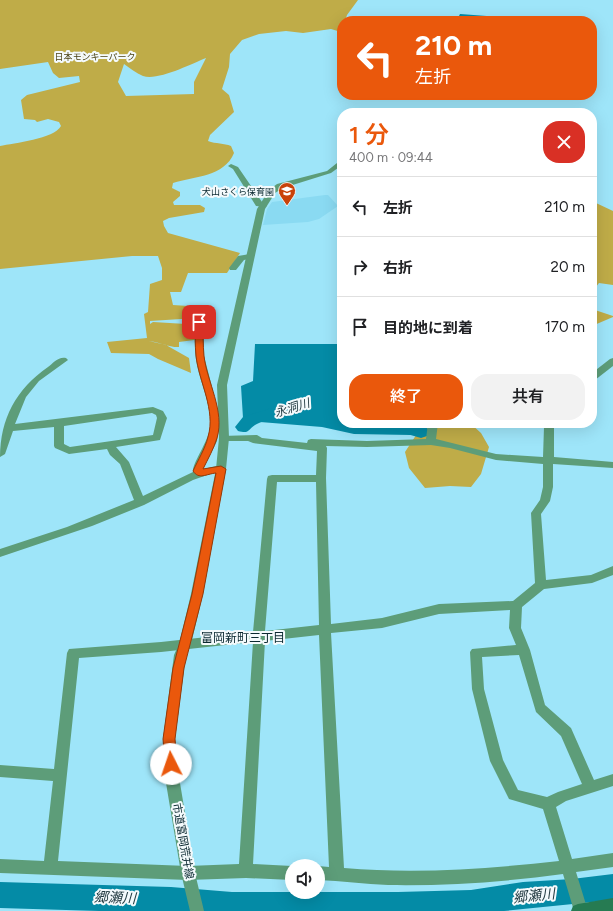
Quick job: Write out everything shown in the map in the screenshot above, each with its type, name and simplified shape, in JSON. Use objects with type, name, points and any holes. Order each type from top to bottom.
[{"type":"main road","points":[[580,911],[613,905]]},
{"type":"street","points":[[231,166],[236,168],[259,204],[263,205],[272,192],[280,186],[329,172],[337,165]]},
{"type":"street","name":"市道富岡荒井線","points":[[197,911],[188,873],[172,777],[169,739],[180,655],[185,644],[197,594],[221,469],[224,438],[222,385],[250,256],[263,205]]},
{"type":"street","points":[[233,268],[241,258],[250,256]]},
{"type":"street","points":[[199,322],[200,356],[206,385],[213,406],[214,427],[213,438],[197,471],[200,473]]},
{"type":"street","points":[[0,452],[22,395],[36,379],[63,360]]},
{"type":"street","points":[[597,374],[613,361]]},
{"type":"street","points":[[9,428],[59,423],[153,410],[160,413],[162,418],[157,438],[69,451],[59,446],[59,423]]},
{"type":"street","points":[[431,442],[432,428]]},
{"type":"street","points":[[541,584],[536,513],[544,501],[548,487],[549,428]]},
{"type":"street","points":[[224,438],[367,444],[431,442],[450,445],[496,457],[613,465]]},
{"type":"street","points":[[250,438],[254,440],[322,448],[321,478],[325,629],[337,874]]},
{"type":"street","points":[[110,445],[114,453],[124,462],[140,502]]},
{"type":"street","points":[[0,553],[140,502],[200,473],[208,470],[221,469]]},
{"type":"street","points":[[246,871],[259,637],[272,479],[321,478]]},
{"type":"street","points":[[50,868],[73,653],[161,647],[382,623],[439,609],[516,605],[541,584],[592,579],[613,570]]},
{"type":"street","points":[[516,605],[515,628],[524,650],[540,708],[566,732],[591,788]]},
{"type":"street","points":[[524,650],[476,652],[478,689],[497,761],[514,794],[548,804],[563,796],[613,780]]},
{"type":"street","points":[[0,772],[60,775]]},
{"type":"street","points":[[548,804],[569,868],[580,911]]},
{"type":"street","points":[[325,873],[396,878],[483,874],[569,868],[613,860]]},
{"type":"street","points":[[0,866],[188,873],[246,871],[285,873]]},
{"type":"shaded area","points":[[328,195],[337,207],[319,219],[308,222],[263,225],[267,209],[272,202]]},
{"type":"green space","name":"日本モンキーパーク","points":[[0,0],[358,0],[347,16],[337,16],[337,31],[331,29],[303,33],[286,31],[259,34],[242,40],[230,54],[229,67],[222,89],[229,95],[234,112],[210,135],[208,141],[231,146],[234,153],[223,167],[216,171],[199,177],[173,183],[172,188],[180,192],[180,196],[173,202],[174,205],[200,205],[205,208],[204,212],[169,218],[163,221],[168,233],[240,253],[227,273],[188,273],[181,292],[170,292],[173,305],[204,307],[197,318],[150,321],[150,324],[153,322],[186,324],[191,331],[197,333],[197,337],[194,340],[179,342],[179,347],[166,345],[189,358],[191,373],[149,354],[111,353],[107,342],[147,338],[144,314],[148,312],[150,284],[162,280],[162,268],[158,256],[132,256],[0,269],[0,146],[42,137],[57,130],[61,126],[59,122],[48,119],[37,122],[35,120],[24,119],[21,100],[27,95],[80,82],[79,76],[59,78],[53,73],[48,62],[0,69]],"holes":[[[206,58],[194,82],[194,94],[126,96],[118,82],[124,64],[140,75],[149,77],[166,74]]]},
{"type":"green space","points":[[597,203],[613,211],[613,285],[599,283],[597,286]]},
{"type":"green space","points":[[597,311],[613,317],[597,324]]},
{"type":"green space","points":[[421,428],[476,428],[481,433],[489,447],[481,474],[471,487],[450,486],[425,488],[409,468],[405,452]]},
{"type":"water","points":[[460,14],[486,16],[459,16]]},
{"type":"water","points":[[255,344],[337,344],[337,428],[413,428],[411,435],[354,434],[322,427],[249,421],[243,418],[241,386],[253,381]]},
{"type":"waterway","name":"永洞川","points":[[244,427],[249,421],[272,414]]},
{"type":"waterway","name":"永洞川","points":[[407,428],[421,432]]},
{"type":"waterway","name":"郷瀬川","points":[[0,895],[171,900],[232,905],[398,905],[471,903],[523,895],[572,892],[613,887]]},
{"type":"place","name":"犬山さくら保育園","points":[[287,206]]},
{"type":"district","name":"富岡新町三丁目","points":[[243,638]]},
{"type":"route","points":[[171,764],[169,739],[180,655],[185,644],[197,594],[221,469],[208,470],[200,473],[197,471],[213,438],[214,427],[213,406],[206,385],[200,356],[199,322]]}]
